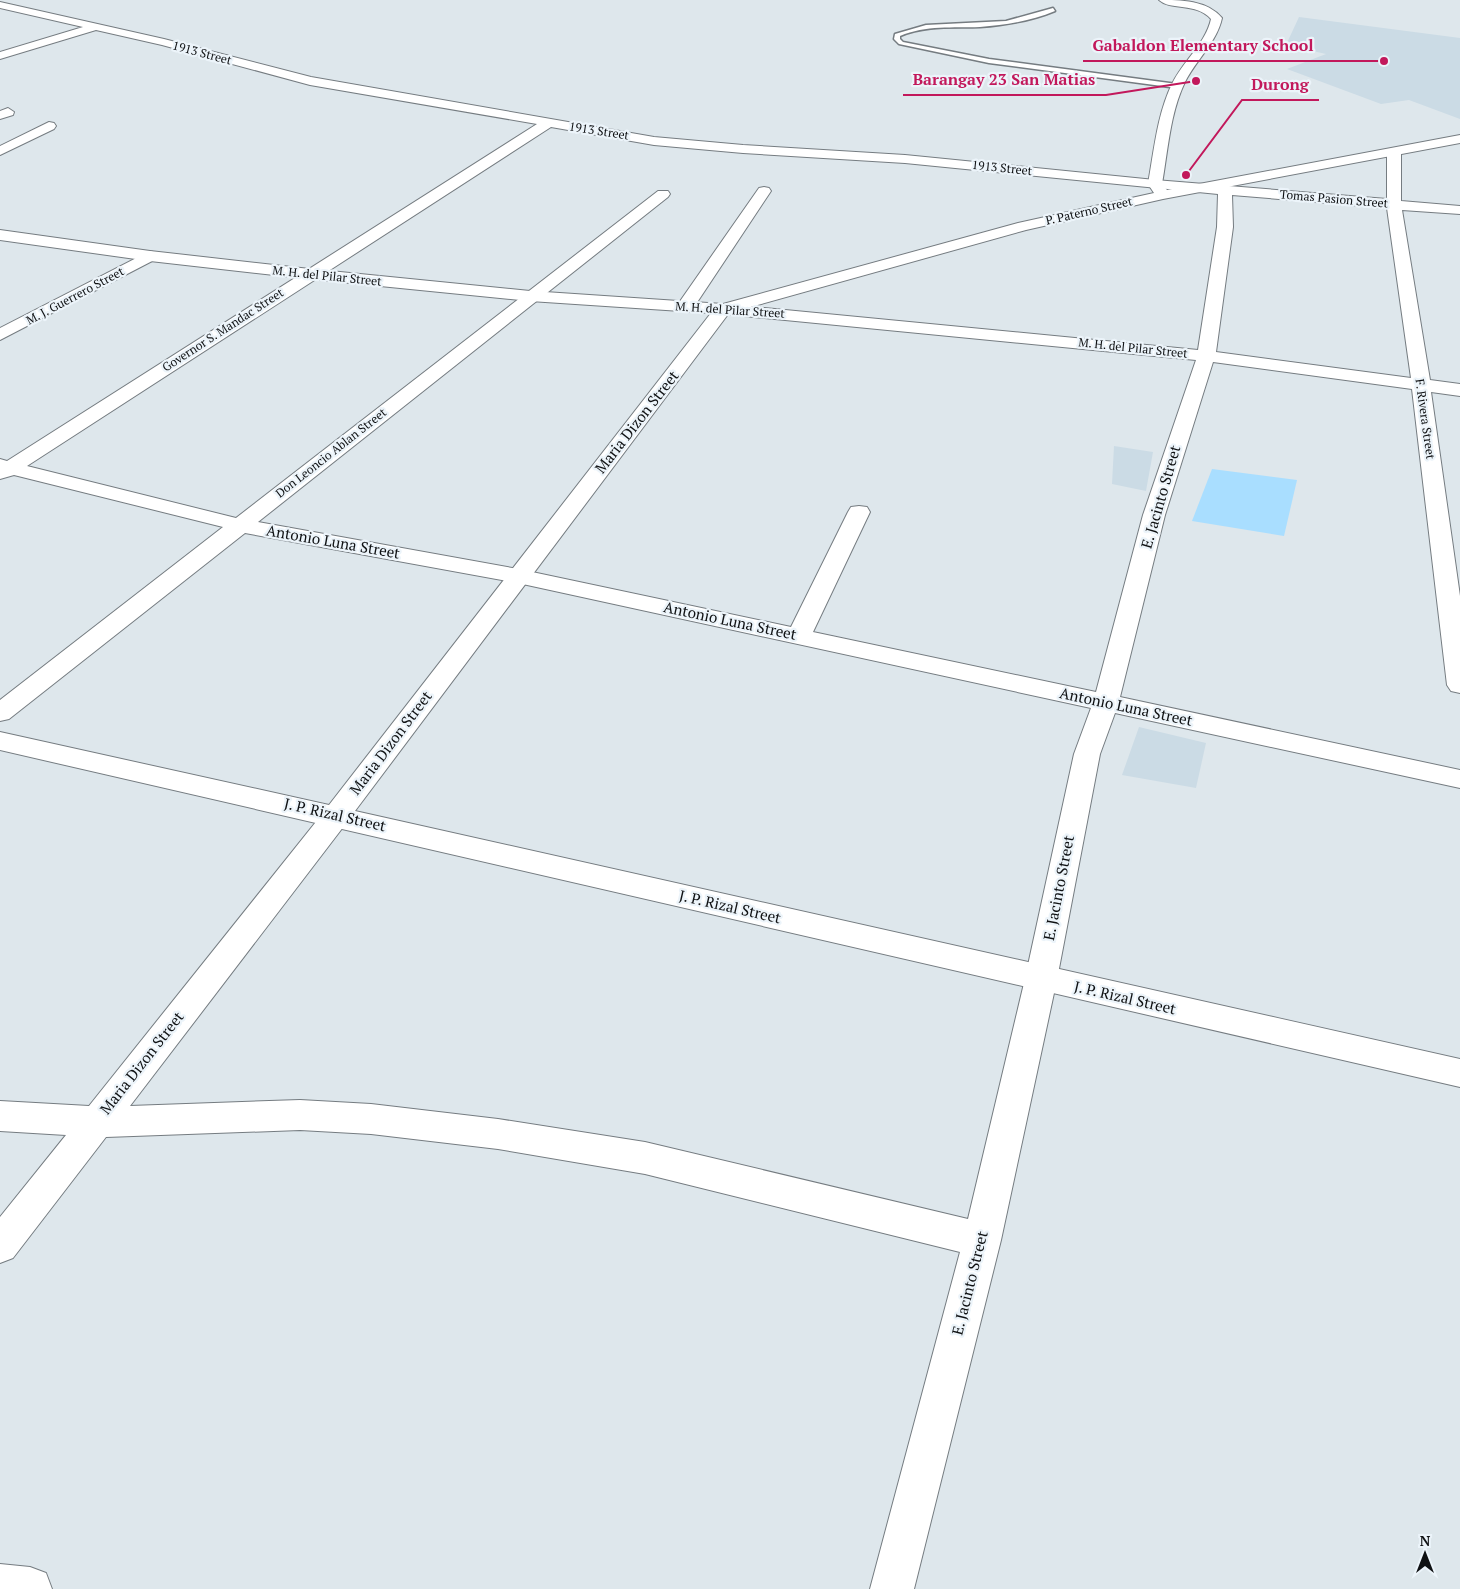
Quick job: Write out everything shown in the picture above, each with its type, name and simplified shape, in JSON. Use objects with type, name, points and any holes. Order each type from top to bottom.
[{"type":"street","points":[[4,8],[36,0]]},
{"type":"street","points":[[1159,189],[1171,100],[1184,72],[1217,22],[1217,18],[1204,8],[1164,0]]},
{"type":"street","name":"1913 Street","points":[[4,8],[164,42],[310,81],[654,141],[702,146],[905,159],[1159,189]]},
{"type":"street","points":[[0,56],[95,27]]},
{"type":"street","name":"Governor S. Mandac Street","points":[[4,469],[485,165],[548,123]]},
{"type":"street","points":[[0,151],[49,126]]},
{"type":"street","name":"P. Paterno Street","points":[[724,309],[1159,189],[1217,189],[1460,139]]},
{"type":"street","name":"F. Rivera Street","points":[[1394,152],[1394,205],[1421,386],[1460,685]]},
{"type":"street","name":"Tomas Pasion Street","points":[[1217,189],[1460,210]]},
{"type":"street","name":"E. Jacinto Street","points":[[892,1589],[982,1240],[1041,979],[1078,790],[1087,754],[1106,703],[1154,515],[1206,356],[1225,227],[1217,189]]},
{"type":"street","points":[[685,307],[764,191]]},
{"type":"street","name":"Don Leoncio Ablan Street","points":[[0,713],[530,296],[663,194]]},
{"type":"street","name":"M. H. del Pilar Street","points":[[1,237],[310,274],[530,296],[724,309],[997,334],[1206,356],[1460,390]]},
{"type":"street","name":"M. J. Guerrero Street","points":[[0,335],[150,256]]},
{"type":"street","name":"Maria Dizon Street","points":[[0,1246],[337,816],[518,576],[724,309]]},
{"type":"street","name":"Antonio Luna Street","points":[[4,469],[239,525],[518,576],[1460,779]]},
{"type":"street","points":[[799,636],[859,512]]},
{"type":"street","name":"J. P. Rizal Street","points":[[0,741],[337,816],[1041,979],[1460,1073]]},
{"type":"street","points":[[0,1116],[96,1122],[300,1115],[371,1119],[498,1134],[645,1158],[982,1240]]},
{"type":"street","points":[[0,1586],[30,1589]]},
{"type":"lane","points":[[1053,10],[1019,21],[914,30],[903,33],[897,39],[901,43],[989,61],[1178,86]]},
{"type":"shaded area","points":[[1299,17],[1460,38],[1460,119],[1409,100],[1381,104],[1287,69],[1326,54],[1286,45]]},
{"type":"shaded area","points":[[1114,446],[1153,452],[1146,491],[1112,484]]},
{"type":"shaded area","points":[[1212,469],[1297,480],[1284,536],[1192,521]]},
{"type":"shaded area","points":[[1139,727],[1206,743],[1196,788],[1122,775]]},
{"type":"place","name":"Gabaldon Elementary School","points":[[1384,61]]},
{"type":"place","name":"Barangay 23 San Matias","points":[[1196,81]]},
{"type":"place","name":"Durong","points":[[1186,175]]}]
